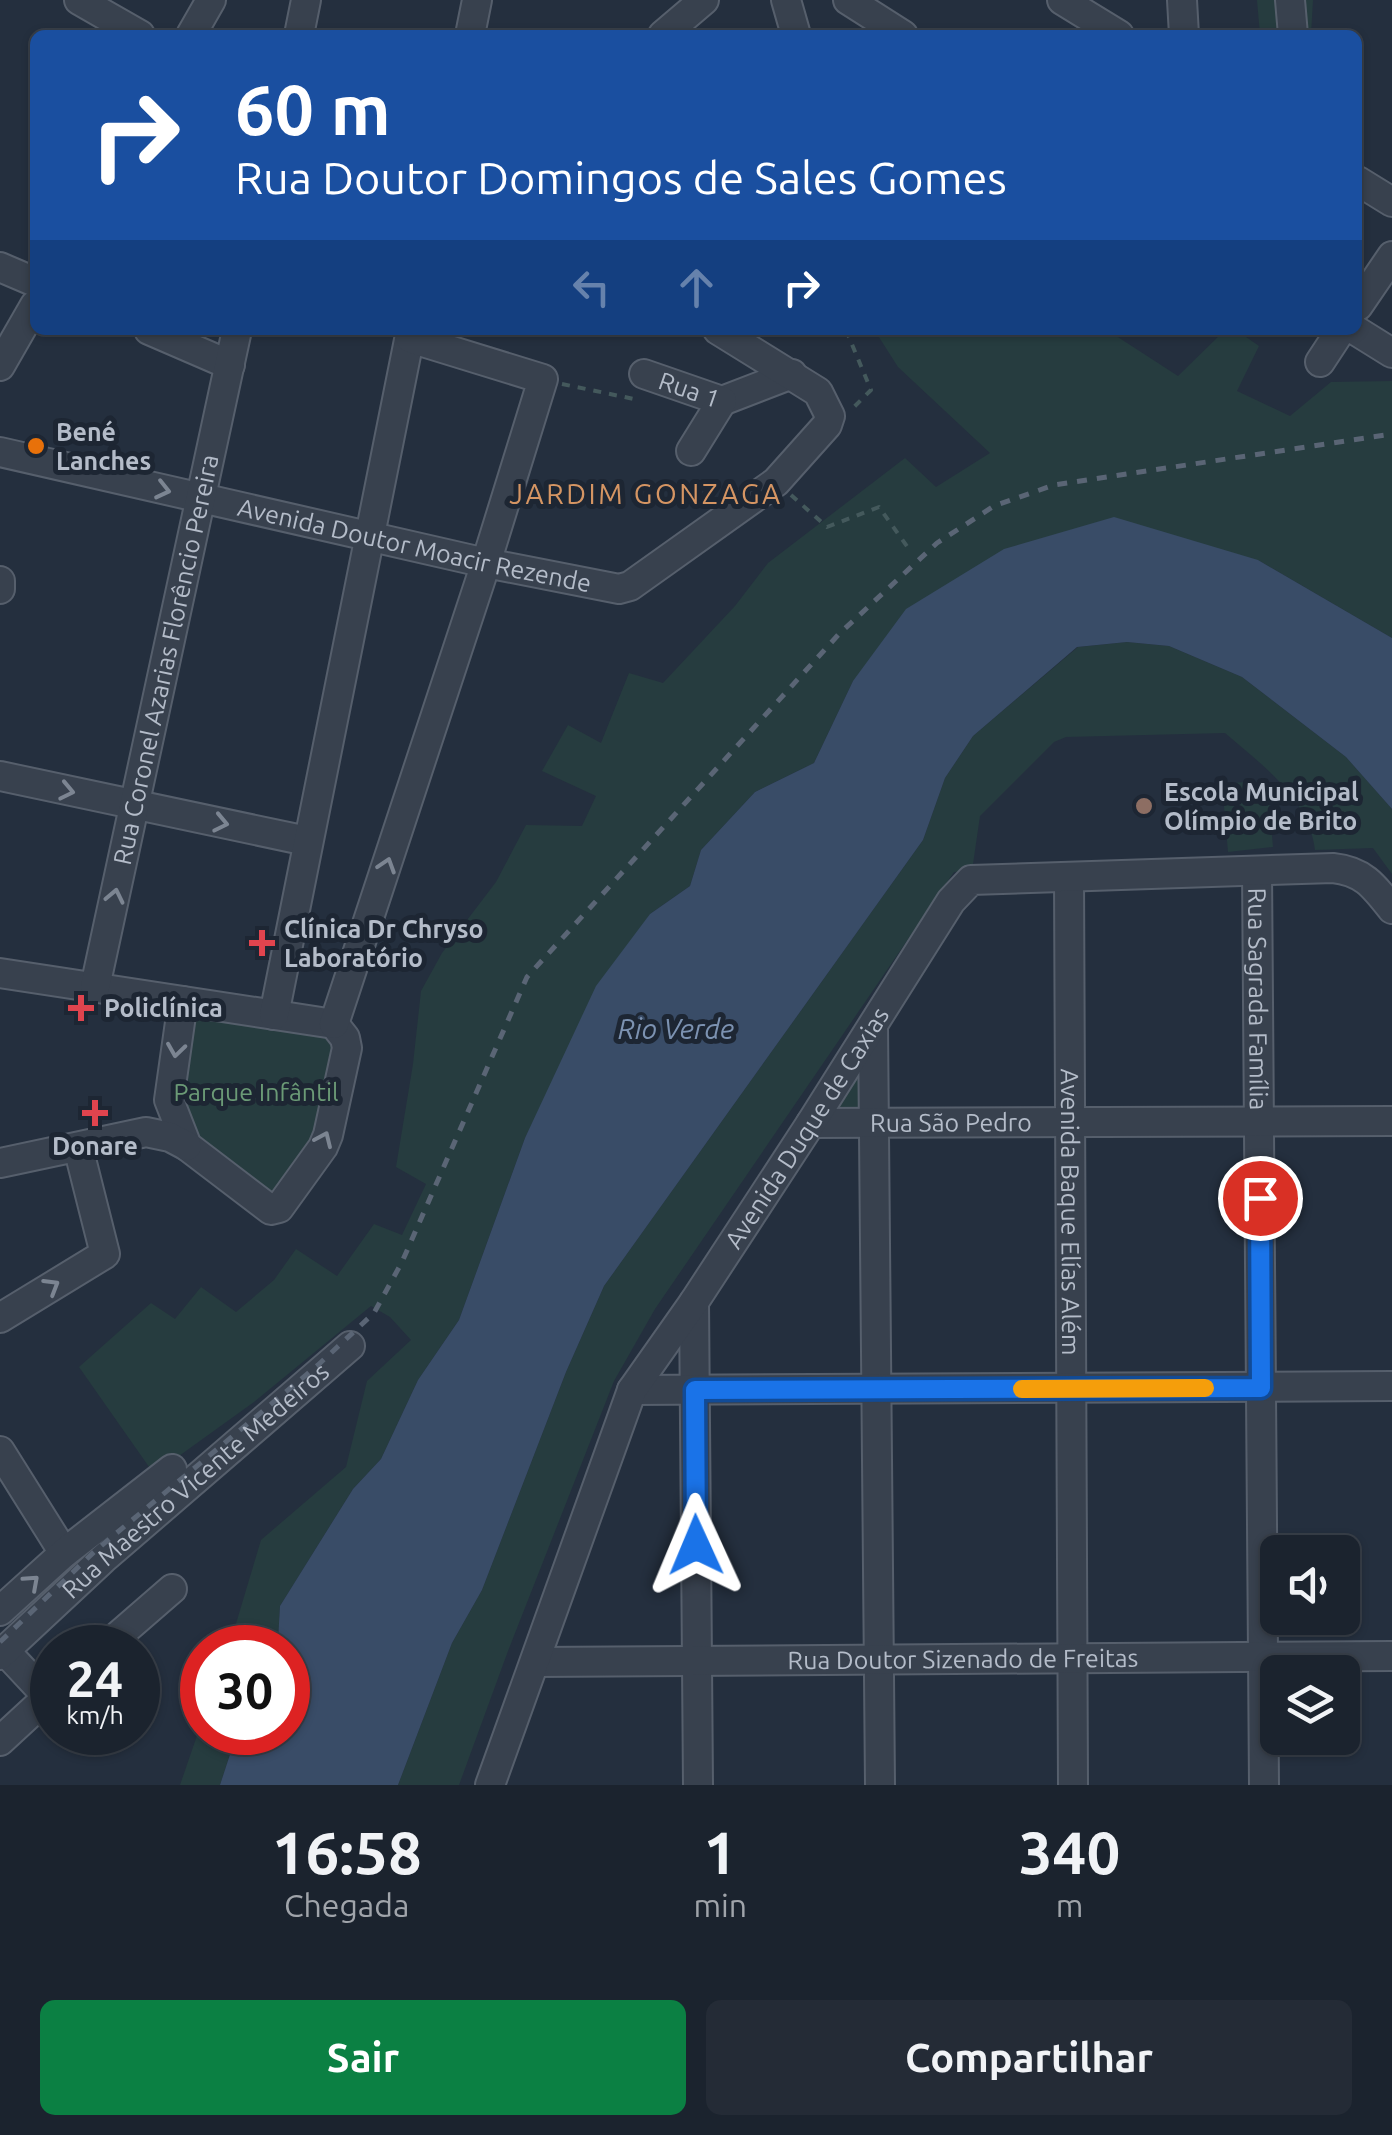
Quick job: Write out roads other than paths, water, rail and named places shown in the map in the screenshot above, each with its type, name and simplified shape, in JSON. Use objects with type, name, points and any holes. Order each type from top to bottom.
[{"type":"street","points":[[79,0],[131,30]]},
{"type":"street","points":[[193,30],[210,0]]},
{"type":"street","points":[[299,30],[306,0]]},
{"type":"street","points":[[471,30],[478,0]]},
{"type":"street","points":[[669,30],[704,0]]},
{"type":"street","points":[[786,0],[795,30]]},
{"type":"street","points":[[848,0],[895,30]]},
{"type":"street","points":[[1062,0],[1087,27]]},
{"type":"street","points":[[1182,0],[1184,30]]},
{"type":"street","points":[[1290,0],[1293,30]]},
{"type":"street","points":[[1362,183],[1392,202]]},
{"type":"street","points":[[1362,300],[1392,256]]},
{"type":"street","points":[[0,267],[30,280]]},
{"type":"street","points":[[0,366],[30,315]]},
{"type":"street","points":[[160,335],[230,365]]},
{"type":"street","name":"Rua Coronel Azarias Florêncio Pereira","points":[[95,988],[236,335]]},
{"type":"street","points":[[274,1015],[410,335]]},
{"type":"street","points":[[334,1024],[486,563],[542,379],[413,335]]},
{"type":"street","points":[[726,335],[792,374]]},
{"type":"street","points":[[1320,362],[1338,335]]},
{"type":"street","points":[[1362,335],[1392,354]]},
{"type":"street","name":"Rua 1","points":[[639,387],[722,400],[792,374]]},
{"type":"street","name":"Avenida Doutor Moacir Rezende","points":[[0,452],[619,590],[776,482],[821,435],[830,416],[818,392],[792,374]]},
{"type":"street","points":[[692,451],[722,400]]},
{"type":"street","points":[[0,776],[307,841]]},
{"type":"street","name":"Avenida Duque de Caxias","points":[[490,1785],[632,1390],[812,1123],[951,900],[971,880],[1333,868],[1354,870],[1371,882],[1392,909]]},
{"type":"street","name":"Rua Sagrada Família","points":[[1257,872],[1263,1655]]},
{"type":"street","name":"Avenida Baque Elías Além","points":[[1069,876],[1073,1785]]},
{"type":"street","points":[[0,973],[334,1024],[345,1038],[347,1048],[323,1148],[279,1208],[265,1209],[188,1146],[146,1132],[0,1162]]},
{"type":"street","points":[[146,1132],[169,1100],[183,1000]]},
{"type":"street","points":[[872,1024],[880,1785]]},
{"type":"street","points":[[169,1100],[188,1146]]},
{"type":"street","name":"Rua São Pedro","points":[[812,1123],[1392,1121]]},
{"type":"street","points":[[0,1318],[105,1254],[78,1147]]},
{"type":"street","points":[[694,1302],[698,1785]]},
{"type":"street","name":"Rua Maestro Vicente Medeiros","points":[[2,1653],[102,1559],[350,1346]]},
{"type":"street","points":[[632,1390],[1392,1386]]},
{"type":"street","points":[[0,1451],[64,1553]]},
{"type":"street","points":[[0,1611],[64,1553],[172,1469]]},
{"type":"street","points":[[130,1625],[172,1588]]},
{"type":"street","points":[[2,1653],[30,1678]]},
{"type":"street","name":"Rua Doutor Sizenado de Freitas","points":[[1360,1656],[1392,1656]]},
{"type":"street","name":"Rua Doutor Sizenado de Freitas","points":[[535,1662],[1260,1657]]},
{"type":"street","points":[[0,1741],[30,1713]]},
{"type":"street","points":[[508,1738],[508,1785]]},
{"type":"street","name":"Rua Sagrada Família","points":[[1264,1755],[1264,1785]]},
{"type":"water","name":"Rio Verde","points":[[1114,517],[1258,560],[1392,638],[1392,809],[1346,757],[1242,677],[1169,646],[1127,642],[1077,647],[973,736],[945,778],[923,840],[604,1286],[566,1372],[482,1590],[452,1643],[398,1785],[220,1785],[230,1755],[310,1755],[310,1625],[279,1625],[280,1606],[353,1489],[381,1459],[418,1380],[459,1320],[525,1138],[596,986],[650,914],[690,886],[701,850],[755,792],[814,763],[853,681],[906,609],[1004,549]]},
{"type":"railway","points":[[0,1642],[95,1551],[318,1365],[374,1313],[402,1262],[527,977],[839,634],[937,543],[994,506],[1054,485],[1392,434]]},
{"type":"place","name":"Bené Lanches","points":[[36,446]]},
{"type":"place","name":"Escola Municipal Olímpio de Brito","points":[[1144,806]]},
{"type":"place","name":"Clínica Dr Chryso Laboratório","points":[[262,943]]},
{"type":"place","name":"Policlínica","points":[[81,1008]]},
{"type":"place","name":"Donare","points":[[95,1113]]},
{"type":"district","name":"JARDIM GONZAGA","points":[[646,494]]},
{"type":"park label","name":"Parque Infântil","points":[[256,1092]]}]
